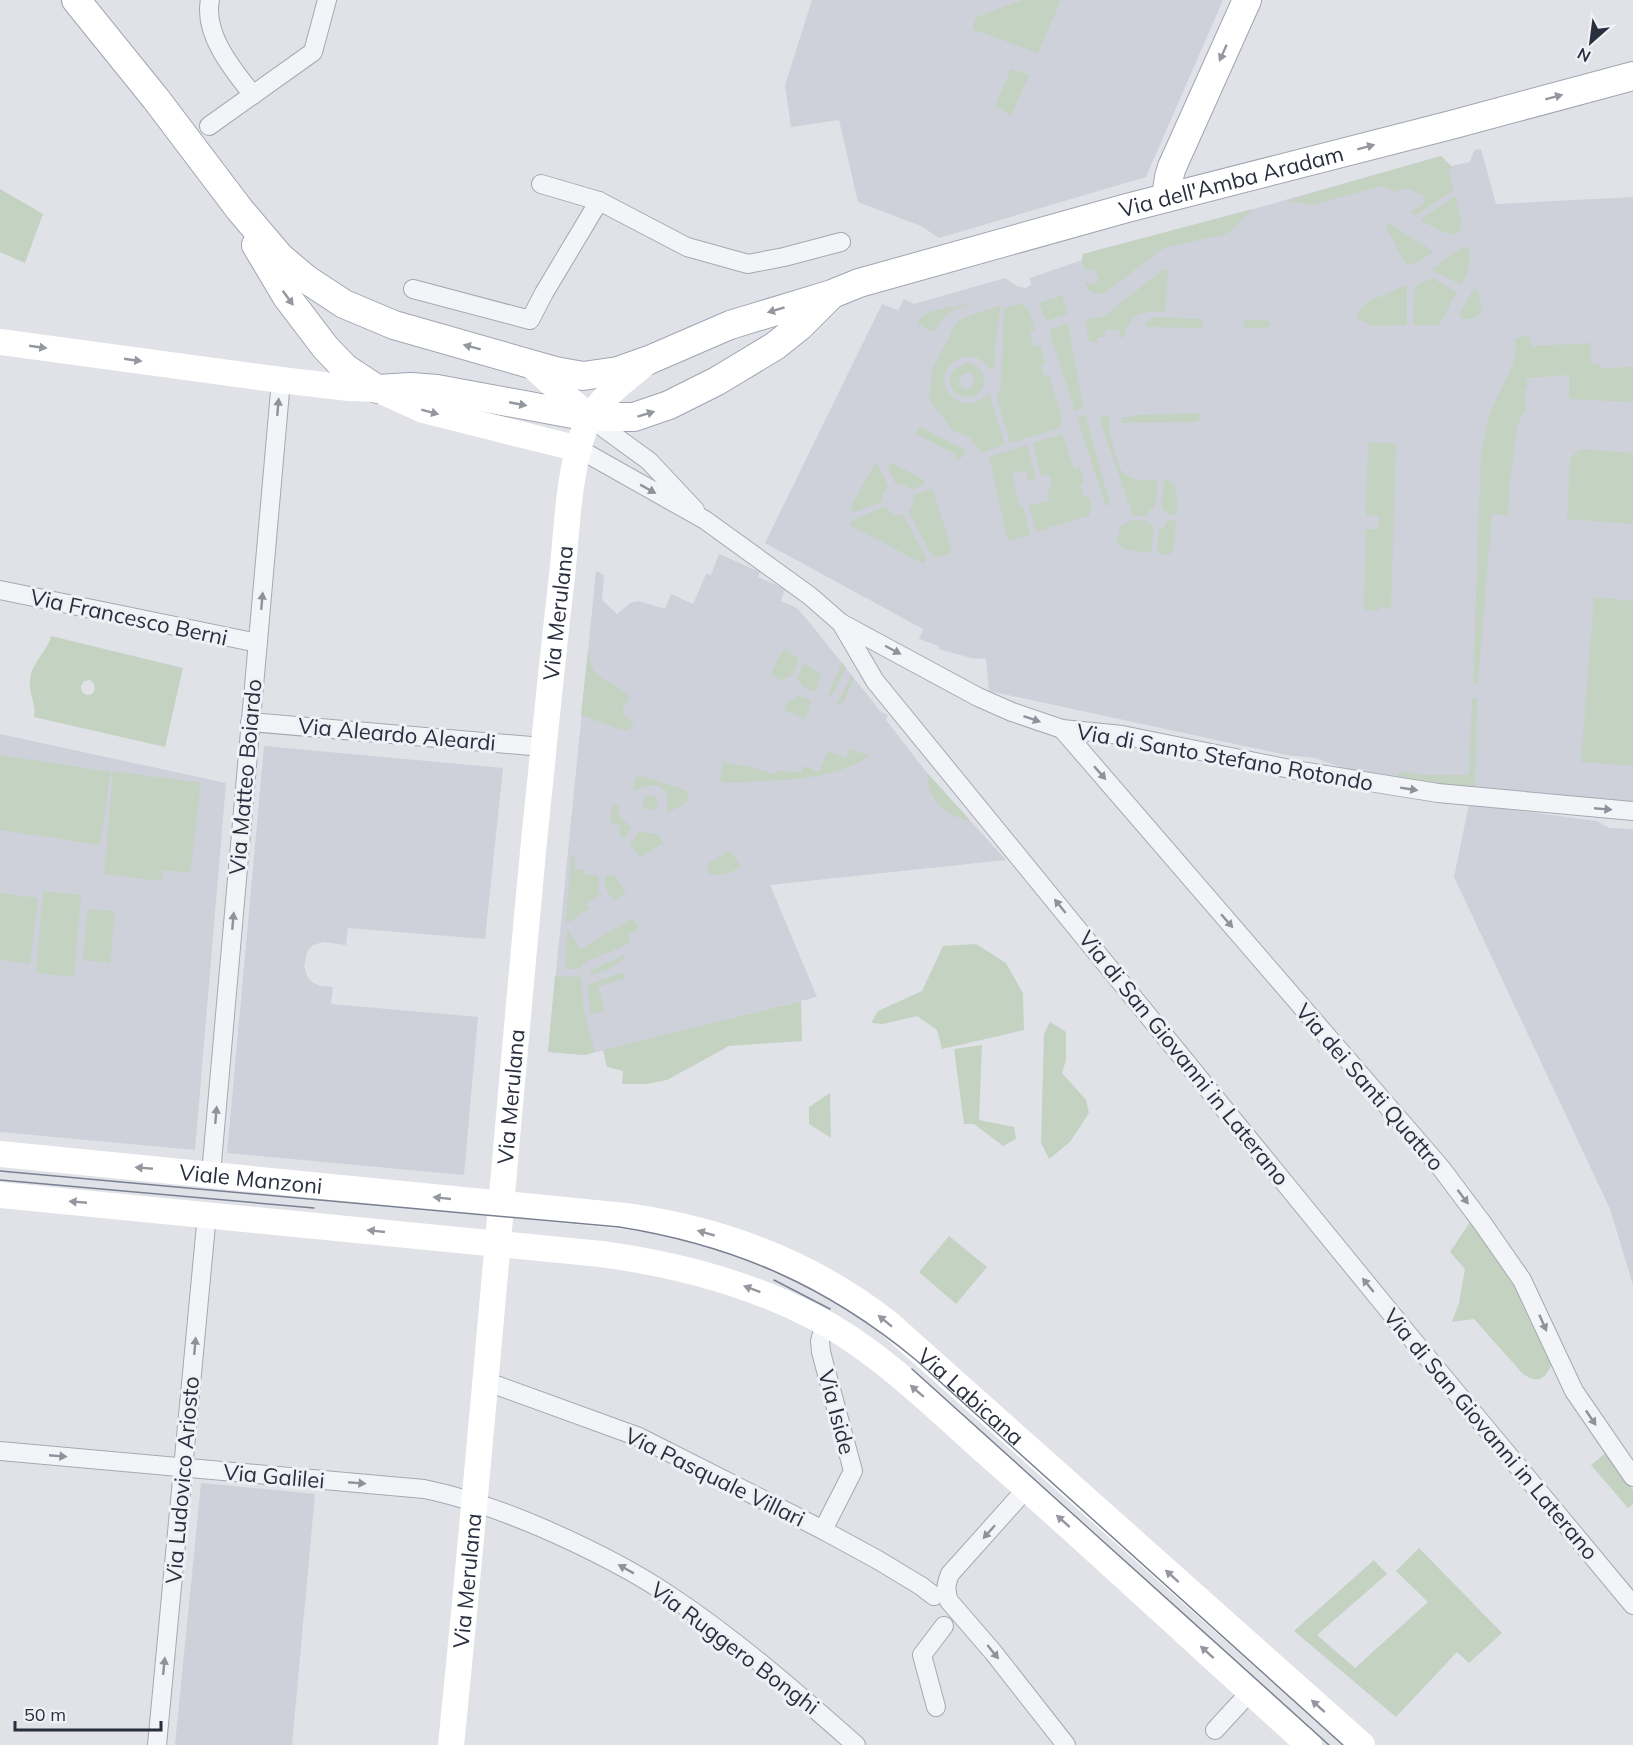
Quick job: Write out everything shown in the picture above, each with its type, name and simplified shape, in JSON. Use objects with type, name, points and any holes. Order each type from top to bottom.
[{"type":"main road","points":[[76,0],[156,99],[240,210],[275,279],[312,331],[345,368],[377,389],[423,410],[579,449]]},
{"type":"main road","points":[[1167,198],[1172,166],[1247,0]]},
{"type":"main road","name":"Via dell'Amba Aradam","points":[[240,210],[290,266],[322,291],[344,304],[394,325],[566,374],[591,375],[618,371],[730,326],[884,275],[1633,76]]},
{"type":"main road","points":[[0,342],[349,388],[437,389],[589,417],[634,417],[652,412],[717,381],[776,346],[832,294]]},
{"type":"main road","points":[[589,417],[605,399],[649,360]]},
{"type":"main road","points":[[529,363],[589,417]]},
{"type":"main road","name":"Via Merulana","points":[[451,1745],[476,1503],[500,1204],[543,747],[572,484],[579,449],[589,417]]},
{"type":"main road","name":"Viale Manzoni","points":[[0,1154],[500,1204]]},
{"type":"main road","name":"Viale Manzoni","points":[[0,1195],[497,1244]]},
{"type":"main road","name":"Via Labicana","points":[[500,1204],[625,1216],[689,1228],[777,1257],[815,1274],[846,1292],[887,1322],[930,1359],[1362,1745]]},
{"type":"main road","name":"Via Labicana","points":[[497,1244],[601,1254],[690,1270],[768,1295],[825,1323],[889,1367],[1027,1488],[1309,1745]]},
{"type":"street","points":[[210,0],[211,28],[236,74],[253,95]]},
{"type":"street","points":[[209,126],[313,52],[327,0]]},
{"type":"street","points":[[541,184],[599,201],[687,247],[748,264],[841,242]]},
{"type":"street","points":[[413,289],[530,320],[544,292],[599,201]]},
{"type":"street","name":"Via Matteo Boiardo","points":[[211,1174],[281,380]]},
{"type":"street","points":[[589,417],[649,461],[712,525]]},
{"type":"street","points":[[579,449],[712,525]]},
{"type":"street","name":"Via di San Giovanni in Laterano","points":[[712,525],[795,585],[841,623],[867,670],[888,698],[1007,840],[1407,1333],[1633,1605]]},
{"type":"street","name":"Via Francesco Berni","points":[[0,590],[258,644]]},
{"type":"street","name":"Via di Santo Stefano Rotondo","points":[[841,623],[978,696],[1012,712],[1062,729],[1122,735],[1295,770],[1438,794],[1633,811]]},
{"type":"street","name":"Via Aleardo Aleardi","points":[[250,722],[543,747]]},
{"type":"street","name":"Via dei Santi Quattro","points":[[1062,729],[1441,1168],[1522,1280],[1574,1391],[1633,1477]]},
{"type":"street","name":"Via Ludovico Ariosto","points":[[157,1745],[207,1214]]},
{"type":"street","name":"Via Iside","points":[[823,1530],[853,1471],[821,1352],[820,1341],[825,1323]]},
{"type":"street","name":"Via Pasquale Villari","points":[[485,1381],[639,1437],[823,1530],[878,1560],[934,1596]]},
{"type":"street","name":"Via Galilei","points":[[0,1451],[424,1489],[476,1503]]},
{"type":"street","points":[[1027,1488],[950,1575],[946,1582],[946,1591],[954,1608],[993,1652],[1066,1745]]},
{"type":"street","name":"Via Ruggero Bonghi","points":[[476,1503],[590,1550],[672,1597],[750,1654],[856,1745]]},
{"type":"street","points":[[936,1707],[922,1655],[944,1626]]},
{"type":"street","points":[[1215,1730],[1250,1692]]},
{"type":"shaded area","points":[[812,0],[1223,0],[1146,177],[939,238],[921,226],[858,202],[839,120],[791,127],[785,85]]},
{"type":"shaded area","points":[[1481,149],[1496,204],[1633,197],[1633,802],[1475,790],[1354,772],[1315,758],[1286,755],[989,691],[986,659],[971,658],[939,649],[939,646],[919,639],[923,629],[765,543],[882,304],[898,310],[904,299],[914,304],[1005,278],[1025,288],[1031,285],[1030,278],[1082,260],[1083,254],[1441,156],[1451,166],[1470,162],[1474,150]]},
{"type":"shaded area","points":[[719,554],[760,572],[758,577],[785,589],[781,601],[797,608],[881,712],[888,715],[886,720],[927,773],[1006,860],[770,885],[817,997],[585,1055],[548,1052],[596,571],[604,575],[602,600],[617,614],[630,603],[639,601],[665,609],[671,594],[693,604],[706,574],[711,575]]},
{"type":"shaded area","points":[[0,734],[226,783],[195,1150],[0,1132]]},
{"type":"shaded area","points":[[264,746],[503,768],[485,939],[348,928],[346,945],[324,942],[313,945],[307,952],[304,966],[312,982],[320,986],[333,987],[331,1004],[478,1017],[464,1175],[227,1153]]},
{"type":"shaded area","points":[[1469,804],[1597,821],[1609,828],[1633,829],[1633,1285],[1610,1209],[1454,877]]},
{"type":"shaded area","points":[[201,1483],[315,1494],[292,1745],[175,1745]]},
{"type":"green space","points":[[1023,0],[1061,0],[1038,53],[972,29],[976,17]]},
{"type":"green space","points":[[1011,69],[1029,75],[1011,115],[995,106]]},
{"type":"green space","points":[[1441,156],[1452,168],[1448,170],[1454,190],[1415,216],[1411,212],[1424,203],[1423,196],[1408,188],[1395,192],[1381,186],[1313,205],[1288,200]]},
{"type":"green space","points":[[0,189],[43,214],[25,263],[0,252]]},
{"type":"green space","points":[[1455,196],[1461,225],[1455,234],[1442,232],[1420,219]]},
{"type":"green space","points":[[1253,209],[1223,235],[1167,247],[1159,251],[1105,293],[1092,292],[1085,283],[1088,282],[1089,285],[1099,281],[1095,269],[1086,271],[1082,261],[1083,254]]},
{"type":"green space","points":[[1390,224],[1433,251],[1419,262],[1406,265],[1385,225]]},
{"type":"green space","points":[[1464,246],[1469,248],[1470,263],[1461,285],[1431,270]]},
{"type":"green space","points":[[1164,269],[1168,270],[1165,312],[1138,314],[1130,322],[1124,337],[1120,338],[1120,330],[1105,330],[1105,337],[1097,337],[1097,344],[1088,340],[1086,323],[1088,319],[1101,317],[1108,313]]},
{"type":"green space","points":[[1432,278],[1457,292],[1439,325],[1413,325],[1415,287]]},
{"type":"green space","points":[[1407,285],[1407,325],[1371,326],[1358,319],[1357,315],[1367,302]]},
{"type":"green space","points":[[1473,289],[1478,289],[1481,312],[1476,317],[1462,319],[1459,315]]},
{"type":"green space","points":[[1062,295],[1067,314],[1046,321],[1039,303]]},
{"type":"green space","points":[[970,304],[948,313],[934,332],[917,324],[921,318],[933,311]]},
{"type":"green space","points":[[1023,304],[1029,310],[1035,330],[1030,332],[1034,346],[1040,345],[1045,364],[1041,365],[1044,376],[1049,375],[1062,419],[1057,429],[1010,443],[997,398],[1001,384],[1004,308]]},
{"type":"green space","points":[[1001,305],[995,344],[995,365],[990,370],[983,361],[975,357],[966,357],[950,365],[946,372],[945,381],[948,391],[958,401],[974,403],[989,393],[1005,444],[982,453],[970,438],[952,430],[929,399],[932,370],[955,325],[963,318]]},
{"type":"green space","points":[[1153,317],[1200,319],[1204,323],[1200,328],[1145,327],[1145,323]]},
{"type":"green space","points":[[1246,320],[1266,320],[1271,323],[1268,328],[1246,328],[1243,325]]},
{"type":"green space","points":[[1068,323],[1083,408],[1075,411],[1049,330]]},
{"type":"green space","points":[[1528,335],[1532,346],[1590,343],[1591,363],[1598,364],[1602,368],[1633,367],[1633,402],[1569,399],[1569,375],[1527,378],[1527,389],[1524,390],[1526,408],[1517,426],[1508,515],[1492,514],[1478,683],[1473,683],[1481,454],[1489,415],[1516,354],[1515,339]]},
{"type":"green space","points":[[966,363],[976,366],[985,379],[982,389],[976,395],[969,397],[956,393],[951,387],[950,379],[953,370]],"holes":[[[962,374],[971,374],[975,381],[973,386],[965,389],[959,383]]]},
{"type":"green space","points":[[1198,413],[1202,415],[1199,420],[1193,422],[1120,423],[1123,418],[1138,415]]},
{"type":"green space","points":[[1085,415],[1109,500],[1109,505],[1106,506],[1077,418]]},
{"type":"green space","points":[[1100,416],[1110,417],[1111,437],[1120,469],[1133,478],[1158,480],[1155,507],[1147,516],[1133,516],[1101,423]]},
{"type":"green space","points":[[920,427],[964,449],[964,456],[956,461],[955,454],[916,434]]},
{"type":"green space","points":[[1062,434],[1074,469],[1080,468],[1084,484],[1080,485],[1083,496],[1088,496],[1091,511],[1088,516],[1036,532],[1029,505],[1049,501],[1047,488],[1052,486],[1050,475],[1041,476],[1033,443]]},
{"type":"green space","points":[[1368,442],[1396,443],[1391,609],[1382,606],[1378,610],[1364,610],[1366,529],[1378,529],[1379,516],[1366,515]]},
{"type":"green space","points":[[1027,445],[1036,478],[1028,481],[1025,470],[1012,474],[1019,507],[1023,506],[1030,535],[1008,541],[989,457]]},
{"type":"green space","points":[[1581,449],[1633,453],[1633,524],[1567,519],[1570,458]]},
{"type":"green space","points":[[890,462],[924,480],[925,484],[912,490],[895,483],[888,468]]},
{"type":"green space","points":[[875,463],[888,486],[882,502],[855,512],[852,511],[851,506]]},
{"type":"green space","points":[[1164,480],[1169,481],[1176,488],[1176,515],[1169,515],[1161,507]]},
{"type":"green space","points":[[931,489],[951,548],[949,554],[935,557],[930,553],[909,512],[914,495]]},
{"type":"green space","points":[[884,507],[894,515],[903,515],[926,558],[925,563],[849,525],[852,520]]},
{"type":"green space","points":[[1132,520],[1147,521],[1154,528],[1151,553],[1124,549],[1120,544],[1116,544],[1121,526]]},
{"type":"green space","points":[[1168,520],[1176,520],[1174,549],[1169,555],[1157,553],[1159,529],[1164,527]]},
{"type":"green space","points":[[1594,597],[1633,601],[1633,766],[1581,762]]},
{"type":"green space","points":[[51,636],[183,668],[165,747],[34,717],[30,689],[31,673]],"holes":[[[90,680],[95,689],[92,694],[87,695],[82,692],[81,686],[84,681]]]},
{"type":"green space","points":[[784,648],[799,659],[792,676],[781,680],[770,675]]},
{"type":"green space","points":[[588,651],[594,671],[602,679],[626,693],[629,698],[623,708],[624,716],[635,722],[628,730],[581,715]]},
{"type":"green space","points":[[842,662],[846,668],[831,698],[828,696]]},
{"type":"green space","points":[[804,663],[821,675],[815,692],[803,687],[797,678]]},
{"type":"green space","points":[[852,675],[854,679],[842,706],[837,703]]},
{"type":"green space","points":[[799,696],[811,700],[805,719],[784,710],[789,699],[793,700]]},
{"type":"green space","points":[[1472,698],[1477,698],[1475,790],[1394,778],[1401,771],[1425,775],[1469,775]]},
{"type":"green space","points":[[850,749],[869,756],[854,765],[818,776],[724,783],[720,781],[723,762],[774,774],[776,771],[801,772],[803,766],[819,772],[828,751],[846,758]]},
{"type":"green space","points":[[0,755],[111,772],[100,845],[0,830]]},
{"type":"green space","points":[[113,771],[201,783],[190,873],[163,870],[161,881],[104,874]]},
{"type":"green space","points":[[927,773],[970,820],[952,815],[939,805],[930,791]]},
{"type":"green space","points":[[639,775],[685,790],[689,797],[669,812],[667,811],[668,796],[661,788],[653,785],[633,790],[634,780]]},
{"type":"green space","points":[[648,795],[658,800],[653,810],[647,810],[643,805],[643,799]]},
{"type":"green space","points":[[612,805],[619,806],[618,813],[632,827],[624,839],[619,834],[620,825],[610,823]]},
{"type":"green space","points":[[639,831],[657,833],[663,843],[641,857],[630,845]]},
{"type":"green space","points":[[730,850],[740,865],[739,868],[725,874],[709,874],[707,871],[709,863]]},
{"type":"green space","points":[[571,856],[575,857],[574,869],[584,870],[584,874],[599,876],[598,890],[601,894],[586,903],[589,908],[570,922],[566,921]]},
{"type":"green space","points":[[606,875],[616,876],[626,893],[613,901],[605,887]]},
{"type":"green space","points":[[43,891],[81,895],[74,977],[36,973]]},
{"type":"green space","points":[[0,893],[38,898],[30,964],[0,960]]},
{"type":"green space","points":[[88,909],[115,911],[110,963],[83,960]]},
{"type":"green space","points":[[633,918],[639,929],[627,935],[631,943],[581,964],[581,969],[566,969],[567,929],[580,949]]},
{"type":"green space","points":[[976,944],[1006,963],[1023,993],[1024,1030],[942,1049],[937,1030],[917,1016],[883,1024],[871,1023],[878,1011],[922,991],[943,946]]},
{"type":"green space","points":[[624,955],[626,958],[605,971],[590,975],[591,970]]},
{"type":"green space","points":[[623,972],[625,978],[598,987],[605,1011],[591,1014],[587,985]]},
{"type":"green space","points":[[555,976],[581,977],[584,1012],[595,1052],[585,1055],[548,1052]]},
{"type":"green space","points":[[801,1001],[802,1041],[729,1046],[667,1080],[647,1084],[622,1084],[623,1071],[607,1067],[603,1050]]},
{"type":"green space","points":[[1050,1022],[1066,1032],[1066,1060],[1062,1073],[1086,1100],[1089,1113],[1070,1142],[1049,1159],[1041,1143],[1044,1034]]},
{"type":"green space","points":[[982,1045],[979,1120],[1014,1127],[1016,1139],[1003,1146],[974,1124],[964,1124],[954,1049]]},
{"type":"green space","points":[[830,1093],[831,1138],[809,1124],[809,1107]]},
{"type":"green space","points":[[1472,1219],[1523,1295],[1552,1364],[1540,1379],[1532,1379],[1522,1373],[1474,1319],[1452,1322],[1459,1303],[1465,1269],[1450,1252]]},
{"type":"green space","points":[[949,1236],[987,1267],[956,1304],[919,1272]]},
{"type":"green space","points":[[1608,1451],[1633,1490],[1633,1504],[1628,1508],[1591,1465]]},
{"type":"green space","points":[[1419,1548],[1502,1633],[1469,1663],[1457,1652],[1396,1717],[1294,1631],[1374,1560],[1387,1574],[1317,1635],[1355,1668],[1428,1602],[1396,1571]]},
{"type":"tram line","points":[[0,1171],[619,1227],[701,1245],[777,1272],[848,1311],[916,1360],[1343,1745]]},
{"type":"tram line","points":[[0,1180],[314,1208]]},
{"type":"tram line","points":[[774,1280],[830,1309]]},
{"type":"tram line","points":[[912,1369],[1329,1745]]}]
